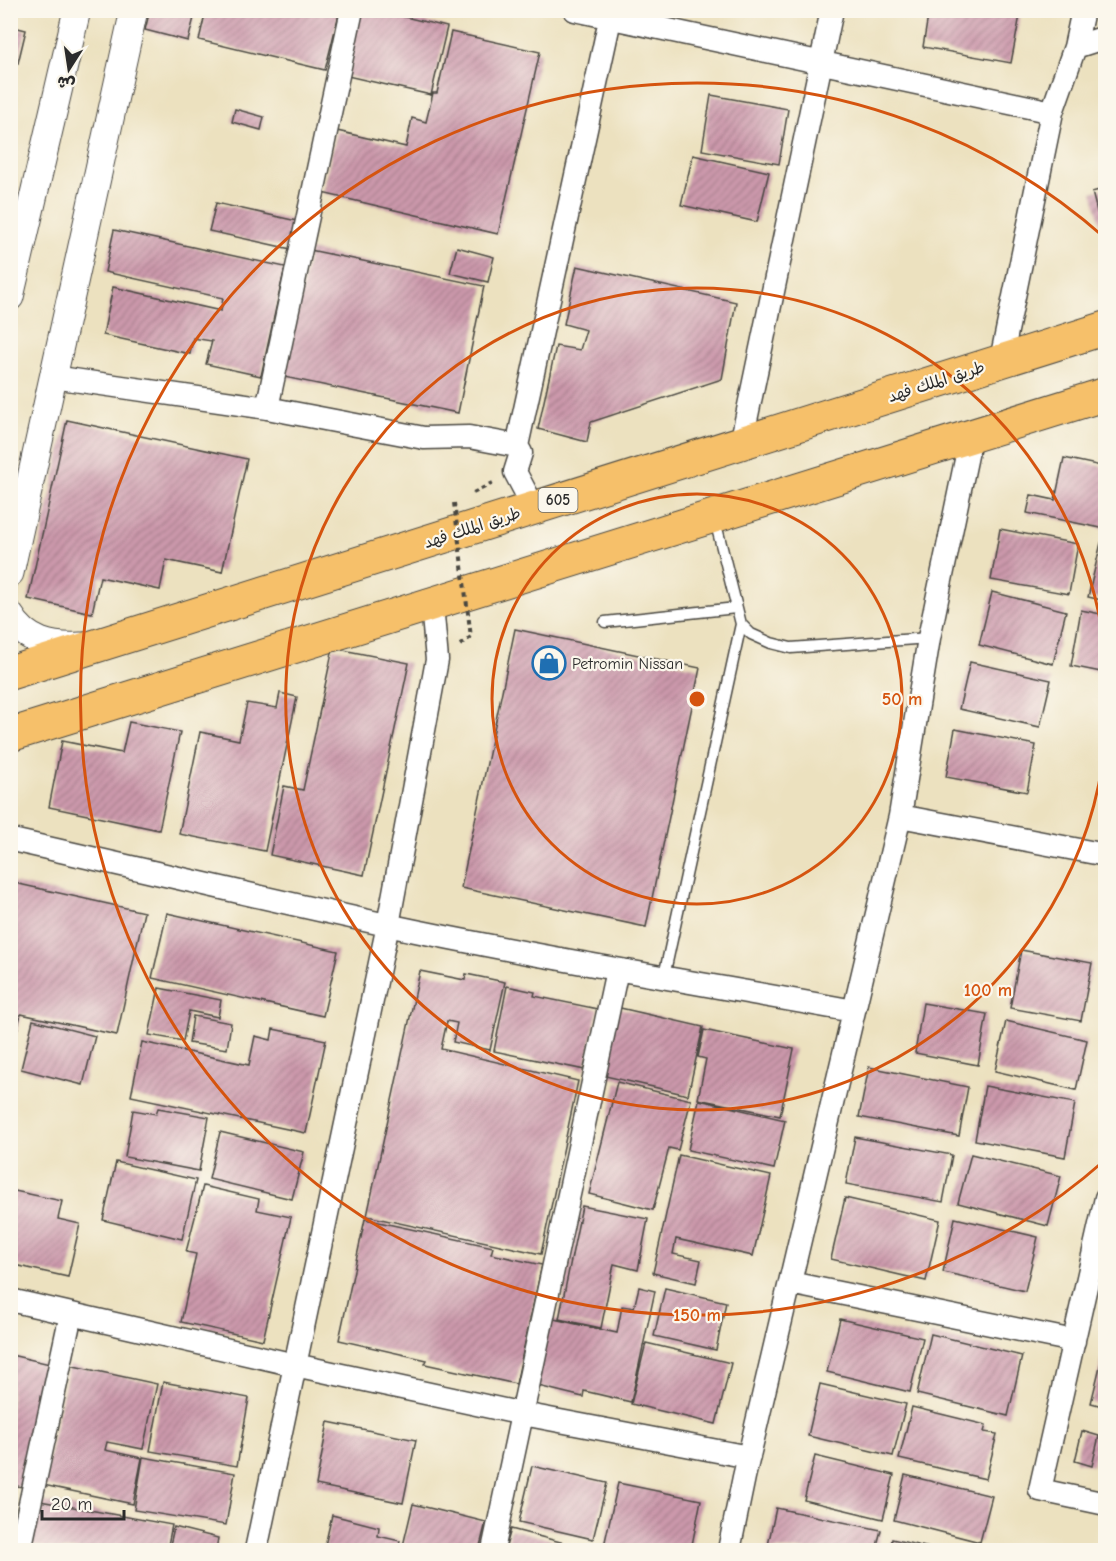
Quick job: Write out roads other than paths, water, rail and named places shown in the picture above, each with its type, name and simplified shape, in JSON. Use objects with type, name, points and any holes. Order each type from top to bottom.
[{"type":"highway","name":"طريق الملك فهد","points":[[10,673],[1106,328]]},
{"type":"highway","points":[[10,735],[1106,394]]},
{"type":"street","points":[[10,297],[77,10]]},
{"type":"street","points":[[11,567],[134,10]]},
{"type":"street","points":[[267,408],[352,10]]},
{"type":"street","points":[[575,10],[611,15],[821,63],[1052,111]]},
{"type":"street","points":[[741,444],[832,10]]},
{"type":"street","points":[[1001,360],[1052,111],[1075,47],[1083,10]]},
{"type":"street","points":[[534,508],[515,472],[521,453],[517,446],[611,15]]},
{"type":"street","points":[[1075,47],[1106,37]]},
{"type":"street","points":[[53,377],[267,408],[424,438],[470,437],[517,446]]},
{"type":"street","points":[[729,1551],[749,1457],[900,816],[929,638],[971,436]]},
{"type":"street","points":[[256,1551],[388,925],[437,660],[432,605]]},
{"type":"street","points":[[10,615],[19,629],[31,638],[48,645],[64,647],[100,645]]},
{"type":"street","points":[[900,816],[1106,855]]},
{"type":"street","points":[[12,840],[388,925],[617,970],[664,976],[854,1011]]},
{"type":"street","points":[[493,1551],[617,970]]},
{"type":"street","points":[[1106,1198],[1040,1490],[1106,1504]]},
{"type":"street","points":[[790,1283],[1074,1341]]},
{"type":"street","points":[[10,1300],[523,1414],[749,1457]]},
{"type":"street","points":[[20,1551],[71,1314]]},
{"type":"lane","points":[[714,517],[741,624],[751,634],[771,643],[791,648],[929,638]]},
{"type":"lane","points":[[605,622],[736,608]]},
{"type":"lane","points":[[664,976],[741,624]]},
{"type":"place","name":"Petromin Nissan","points":[[549,663]]}]
